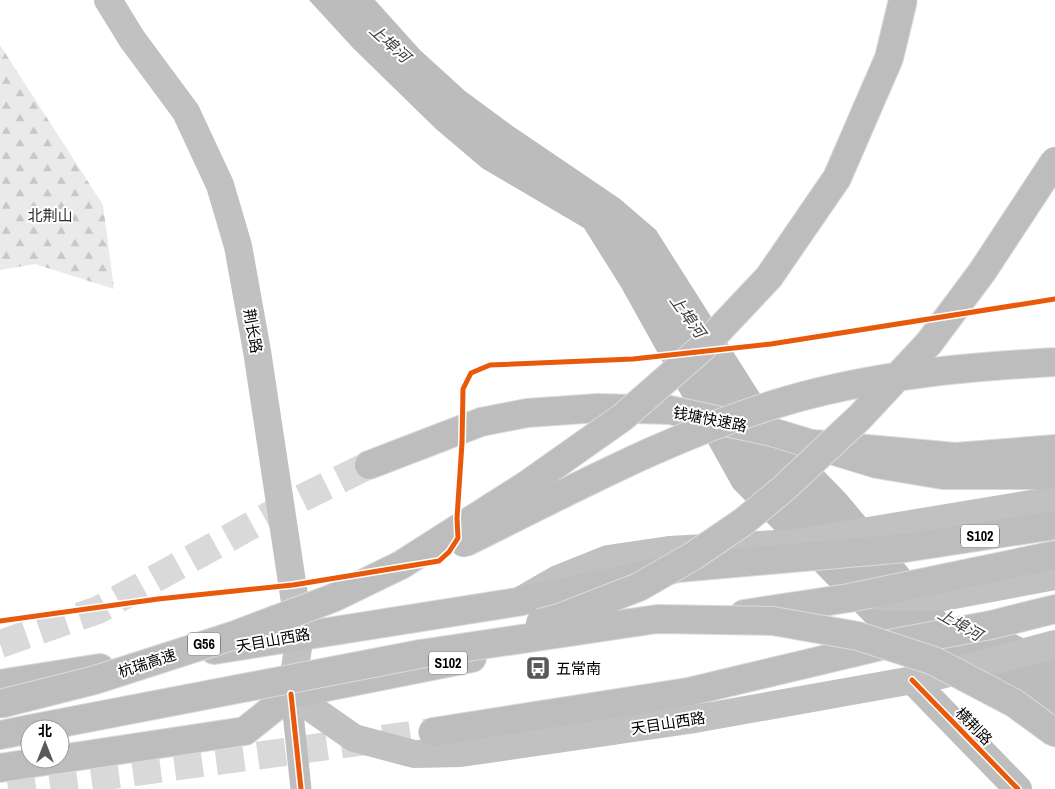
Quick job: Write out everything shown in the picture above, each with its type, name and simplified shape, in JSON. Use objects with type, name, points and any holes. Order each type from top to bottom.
[{"type":"main road","name":"荆长路","points":[[108,0],[132,39],[186,112],[220,185],[238,246],[257,351],[300,635],[291,694]]},
{"type":"main road","points":[[401,565],[528,484],[623,417],[703,347],[769,277],[838,178],[889,58],[903,0]]},
{"type":"main road","points":[[420,654],[559,618],[639,588],[693,556],[743,522],[860,417],[929,343],[982,272],[1055,161]]},
{"type":"main road","points":[[401,565],[450,550],[631,461],[726,421],[790,400],[874,380],[942,370],[1055,362]]},
{"type":"main road","name":"钱塘快速路","points":[[368,465],[481,422],[527,413],[598,408],[670,410],[772,432],[877,464],[943,475],[1055,475]]},
{"type":"main road","points":[[813,444],[955,457],[1055,449]]},
{"type":"main road","name":"天目山西路","points":[[898,538],[1055,500]]},
{"type":"main road","name":"天目山西路","points":[[0,684],[517,602],[678,568],[791,551],[898,538],[1055,525]]},
{"type":"main road","name":"S102","points":[[70,757],[245,730],[291,694],[474,658],[849,598],[934,589],[1055,555]]},
{"type":"main road","name":"杭瑞高速","points":[[0,704],[95,680],[235,635],[333,598],[401,565]]},
{"type":"main road","points":[[934,589],[1055,576]]},
{"type":"main road","points":[[434,732],[688,692],[894,643],[991,625],[1055,609]]},
{"type":"main road","points":[[70,721],[420,654],[657,619],[773,621],[858,636],[934,661],[1014,703],[1055,733]]},
{"type":"main road","name":"天目山西路","points":[[291,694],[354,738],[414,754],[461,753],[689,720],[941,675],[1053,645]]},
{"type":"main road","points":[[0,735],[20,731]]},
{"type":"main road","name":"S102","points":[[0,768],[20,765]]},
{"type":"street","name":"横荆路","points":[[912,680],[1018,789]]},
{"type":"street","points":[[291,694],[301,789]]},
{"type":"green space","name":"北荆山","points":[[0,45],[103,205],[114,289],[35,264],[0,270]]},
{"type":"water","name":"上埠河","points":[[309,0],[375,0],[420,50],[465,91],[511,125],[620,199],[656,230],[781,427],[846,494],[949,617],[1005,629],[1055,654],[1055,739],[868,625],[733,488],[621,287],[584,228],[482,168],[436,129],[353,48]]},
{"type":"tunnel","points":[[0,644],[98,610],[292,503],[369,465]]},
{"type":"tunnel","points":[[8,789],[433,732]]},
{"type":"cycle path","points":[[0,621],[158,599],[293,585],[439,561],[449,552],[458,538],[457,518],[462,443],[463,389],[471,373],[490,365],[633,359],[771,344],[1055,299]]},
{"type":"cycle path","points":[[912,680],[1018,789]]},
{"type":"cycle path","points":[[291,694],[301,789]]},
{"type":"place","name":"五常南","points":[[538,668]]}]
